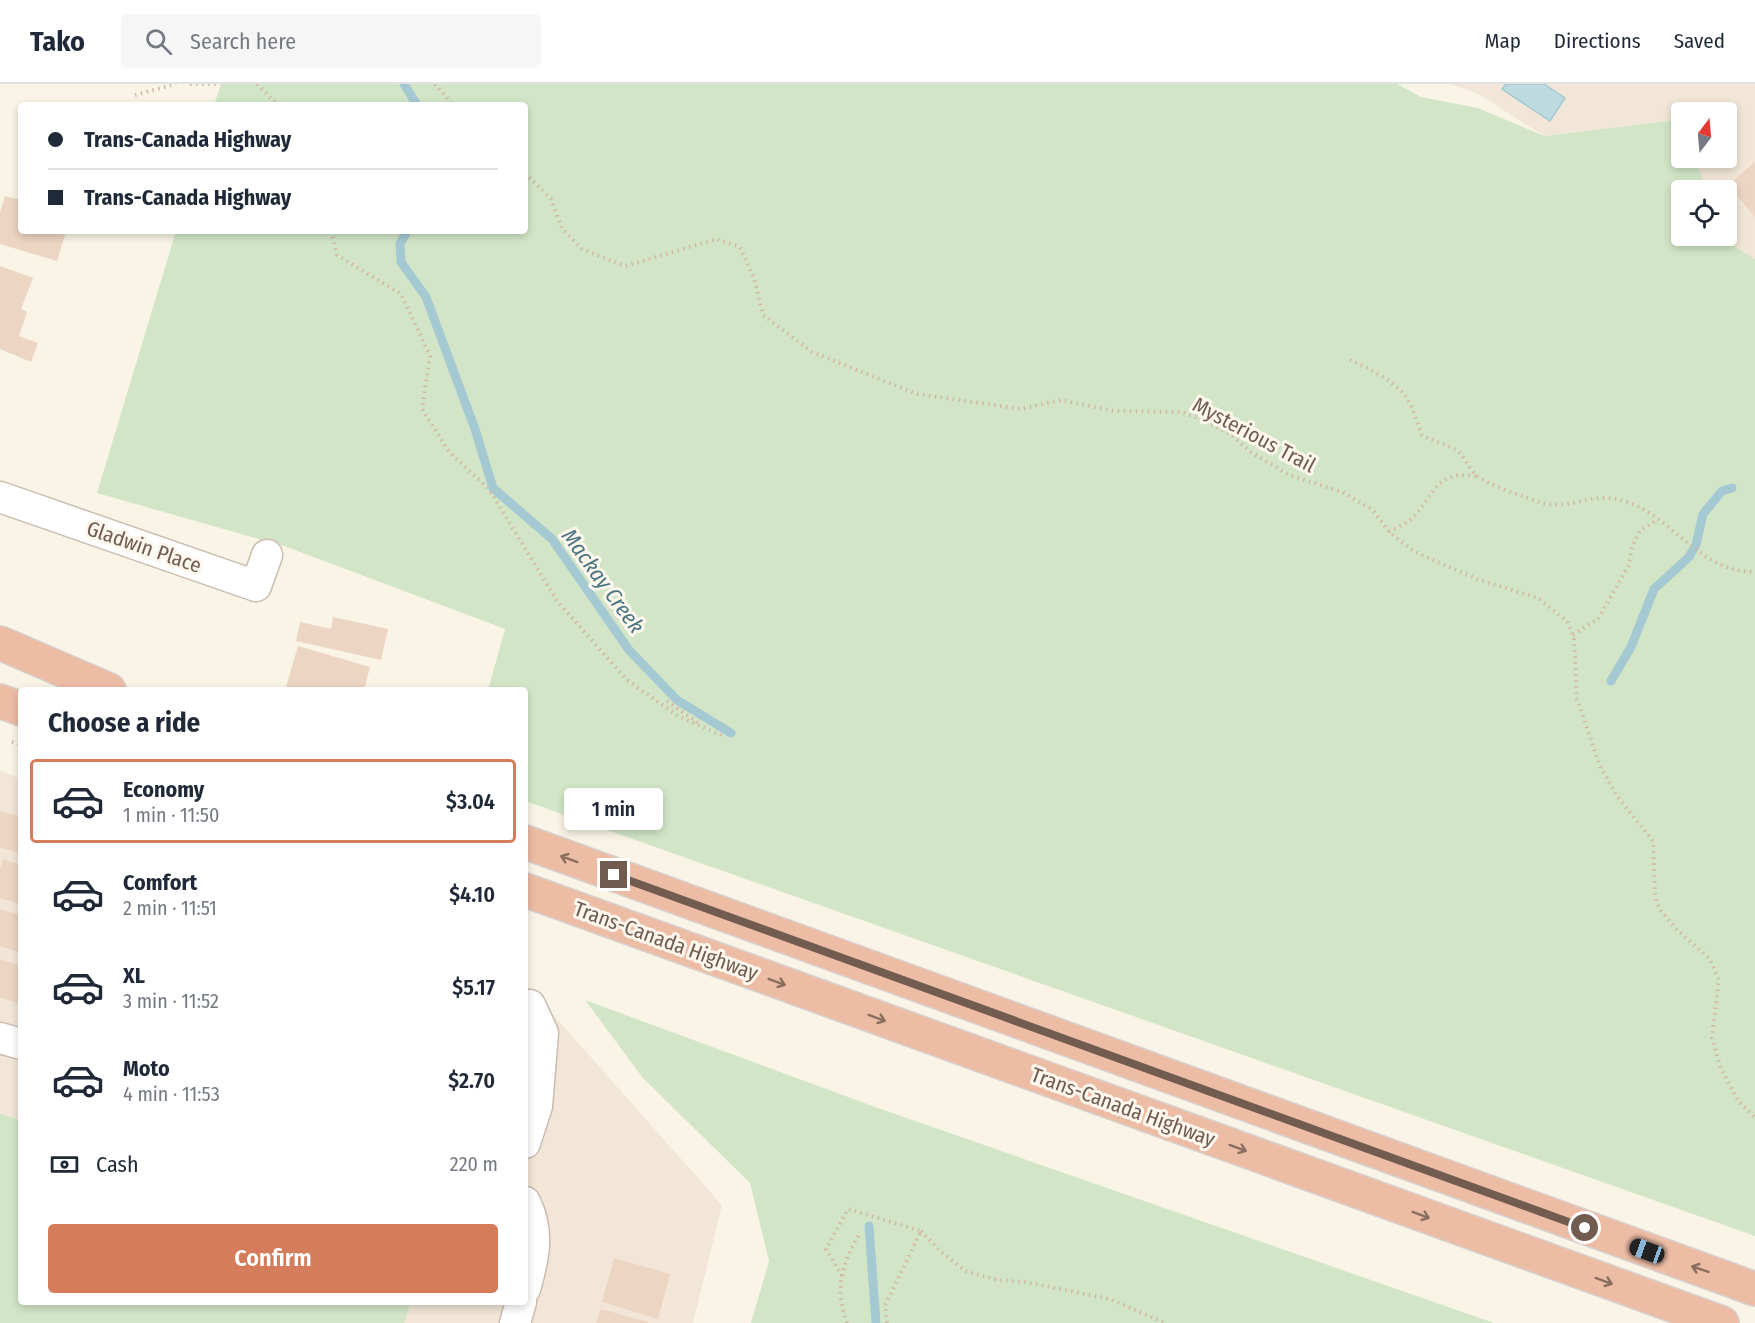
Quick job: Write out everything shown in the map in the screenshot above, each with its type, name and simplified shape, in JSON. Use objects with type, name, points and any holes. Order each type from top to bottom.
[{"type":"highway","points":[[0,643],[102,687]]},
{"type":"highway","points":[[0,655],[91,687]]},
{"type":"highway","points":[[0,701],[18,708]]},
{"type":"highway","name":"Trans-Canada Highway","points":[[528,843],[1755,1289]]},
{"type":"highway","name":"Trans-Canada Highway","points":[[528,891],[1722,1323]]},
{"type":"street","name":"Gladwin Place","points":[[0,497],[256,586],[267,555]]},
{"type":"street","points":[[528,1134],[537,1106],[543,1033],[530,1005]]},
{"type":"street","points":[[0,1038],[18,1043]]},
{"type":"street","points":[[528,1211],[535,1232],[535,1254],[528,1278]]},
{"type":"street","points":[[515,1323],[520,1305]]},
{"type":"path","points":[[135,95],[176,84]]},
{"type":"path","points":[[190,84],[218,84]]},
{"type":"path","points":[[257,84],[275,102]]},
{"type":"path","points":[[438,85],[451,102]]},
{"type":"path","name":"Mysterious Trail","points":[[528,176],[551,199],[562,229],[582,249],[625,266],[717,239],[740,247],[754,278],[763,315],[812,352],[917,394],[1021,409],[1061,400],[1114,411],[1181,412],[1230,434],[1251,452],[1290,475],[1342,492],[1373,510],[1389,531],[1415,552],[1477,579],[1538,598],[1567,621],[1573,635]]},
{"type":"path","points":[[333,234],[337,255],[401,294],[430,356],[422,409],[449,452],[489,489],[557,601],[627,680],[678,716],[723,736],[688,717],[667,700]]},
{"type":"path","points":[[1350,360],[1393,385],[1408,400],[1422,435],[1458,451],[1477,476]]},
{"type":"path","points":[[1389,531],[1410,520],[1435,486],[1448,477],[1459,474],[1477,476],[1541,503],[1560,504],[1608,496],[1638,506],[1713,562],[1728,568],[1755,572]]},
{"type":"path","points":[[1659,520],[1640,530],[1632,547],[1629,565],[1598,619],[1573,635],[1577,699],[1600,766],[1617,796],[1653,841],[1654,895],[1659,908],[1677,930],[1709,958],[1719,980],[1712,1038],[1721,1069],[1739,1102],[1755,1117]]},
{"type":"path","points":[[842,1276],[826,1250],[848,1209],[921,1231],[940,1251],[966,1272],[998,1280],[1025,1282],[1110,1299],[1166,1323]]},
{"type":"path","points":[[887,1323],[885,1305],[921,1231]]},
{"type":"path","points":[[847,1323],[840,1286],[845,1259],[860,1233]]},
{"type":"shaded area","points":[[1450,84],[1755,84],[1755,259],[1734,246],[1737,246],[1737,180],[1704,180],[1698,168],[1737,168],[1737,102],[1671,102],[1671,121],[1544,136],[1477,93]]},
{"type":"shaded area","points":[[0,771],[18,778],[18,1305],[528,1305],[528,986],[722,1205],[693,1323],[0,1323]]},
{"type":"green space","points":[[221,84],[1397,84],[1421,97],[1478,108],[1544,136],[1671,121],[1671,168],[1698,168],[1704,180],[1671,180],[1671,246],[1734,246],[1755,259],[1755,1236],[528,802],[528,687],[489,687],[505,629],[287,547],[97,493],[175,234],[528,234],[528,102],[215,102]]},
{"type":"green space","points":[[585,1000],[878,1108],[1494,1323],[751,1323],[769,1261],[750,1183],[643,1078]]},
{"type":"green space","points":[[0,1114],[18,1119],[18,1305],[410,1305],[404,1323],[0,1323]]},
{"type":"water","points":[[1506,84],[1544,84],[1565,98],[1550,121],[1502,89]]},
{"type":"building","points":[[1755,162],[1755,217],[1737,196],[1737,180],[1734,180]]},
{"type":"building","points":[[5,196],[18,199],[18,234],[65,234],[57,261],[0,244],[0,212]]},
{"type":"building","points":[[0,266],[33,278],[21,309],[27,312],[19,336],[38,343],[31,362],[0,349]]},
{"type":"building","points":[[333,617],[388,629],[381,660],[296,641],[300,622],[331,629]]},
{"type":"building","points":[[298,646],[370,667],[365,687],[286,687]]},
{"type":"building","points":[[0,811],[18,816],[18,853],[0,847]]},
{"type":"building","points":[[3,859],[18,864],[18,903],[0,898],[0,869]]},
{"type":"building","points":[[0,909],[18,914],[18,952],[0,946]]},
{"type":"building","points":[[0,959],[18,965],[18,1004],[0,997]]},
{"type":"building","points":[[614,1258],[670,1274],[658,1319],[602,1302]]},
{"type":"building","points":[[601,1309],[648,1322],[648,1323],[596,1323]]},
{"type":"waterway","name":"Mackay Creek","points":[[404,84],[415,102]]},
{"type":"waterway","name":"Mackay Creek","points":[[405,234],[400,244],[401,262],[426,297],[475,429],[493,488],[552,539],[629,650],[677,700],[731,733]]},
{"type":"waterway","points":[[1611,681],[1631,647],[1654,589],[1689,557],[1696,545],[1703,514],[1722,491],[1732,488]]},
{"type":"waterway","name":"Mackay Creek","points":[[869,1226],[876,1323]]},
{"type":"route","points":[[614,875],[1585,1228]]}]
